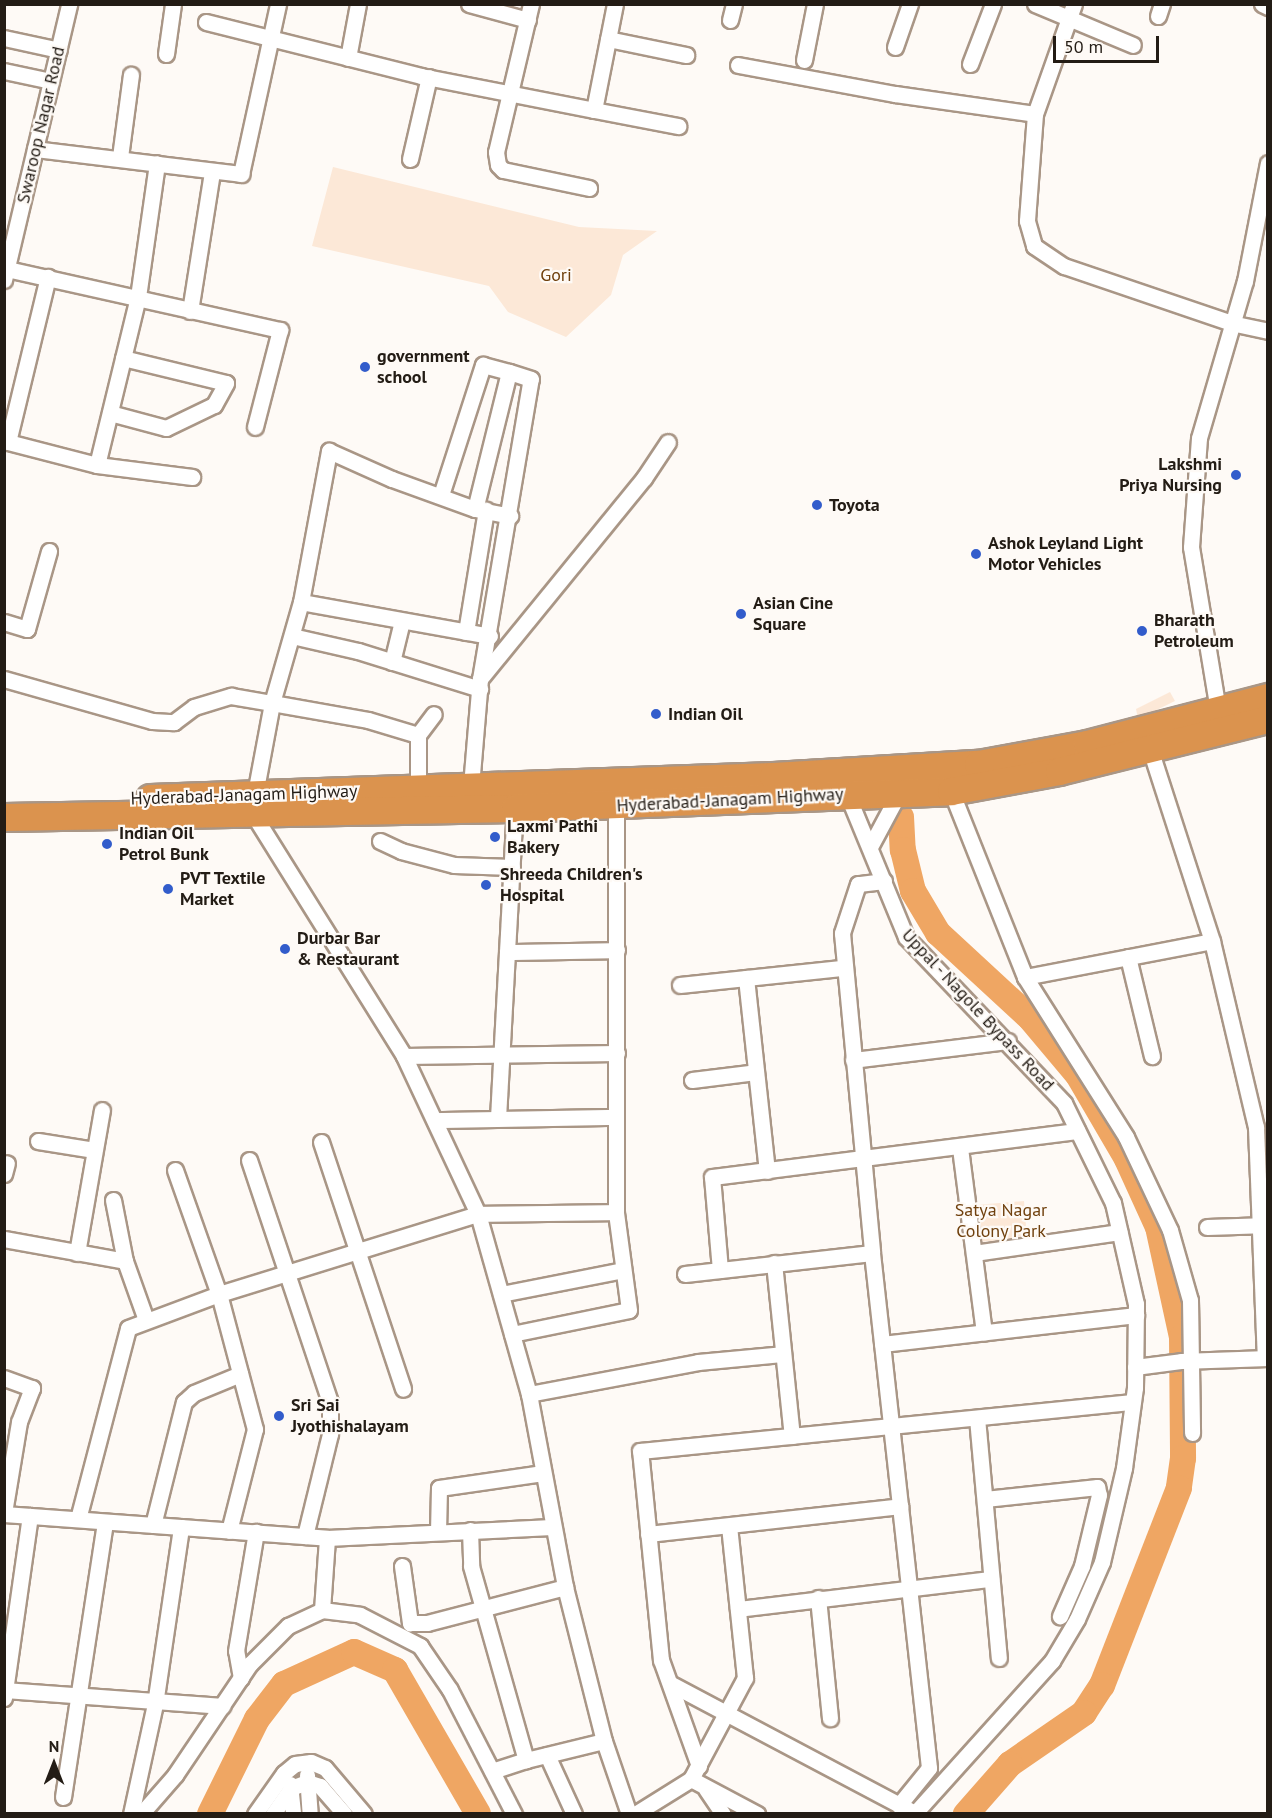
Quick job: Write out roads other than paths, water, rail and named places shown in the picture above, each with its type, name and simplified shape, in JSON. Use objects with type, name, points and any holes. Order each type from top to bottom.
[{"type":"highway","name":"Hyderabad-Janagam Highway","points":[[4,817],[254,804],[418,788],[978,764],[1087,744],[1268,697]]},
{"type":"highway","name":"Hyderabad-Janagam Highway","points":[[4,801],[515,808],[616,806],[900,791],[951,791],[1059,771],[1268,719]]},
{"type":"street","name":"Swaroop Nagar Road","points":[[6,274],[9,237],[35,149],[69,4]]},
{"type":"street","points":[[166,54],[173,4]]},
{"type":"street","points":[[35,149],[120,157],[212,172],[242,174],[278,4]]},
{"type":"street","points":[[348,58],[358,4]]},
{"type":"street","points":[[469,4],[528,20]]},
{"type":"street","points":[[531,4],[496,152],[498,165],[503,170],[589,188]]},
{"type":"street","points":[[594,110],[615,4]]},
{"type":"street","points":[[804,60],[815,4]]},
{"type":"street","points":[[895,47],[910,4]]},
{"type":"street","points":[[970,64],[993,4]]},
{"type":"street","points":[[1035,4],[1071,11],[1133,45]]},
{"type":"street","points":[[1262,4],[1268,7]]},
{"type":"street","points":[[1071,11],[1035,114],[1027,221],[1034,246],[1064,266],[1231,323],[1268,331]]},
{"type":"street","points":[[206,22],[269,41],[429,77],[678,126]]},
{"type":"street","points":[[4,38],[59,50]]},
{"type":"street","points":[[608,39],[686,55]]},
{"type":"street","points":[[738,65],[895,94],[1035,114]]},
{"type":"street","points":[[4,71],[51,81]]},
{"type":"street","points":[[120,157],[131,75]]},
{"type":"street","points":[[410,159],[429,77]]},
{"type":"street","points":[[97,465],[138,297],[157,163]]},
{"type":"street","points":[[1218,710],[1191,547],[1199,438],[1245,281],[1268,163]]},
{"type":"street","points":[[190,311],[212,172]]},
{"type":"street","points":[[6,274],[48,277],[280,330],[255,427]]},
{"type":"street","points":[[48,277],[6,441],[97,465],[192,477]]},
{"type":"street","points":[[110,412],[166,428],[214,405],[226,383],[123,358]]},
{"type":"street","points":[[441,495],[483,365],[531,379],[490,636],[480,684],[471,786]]},
{"type":"street","points":[[466,632],[481,509],[509,372]]},
{"type":"street","points":[[480,684],[628,498],[668,442]]},
{"type":"street","points":[[510,516],[481,509],[392,479],[329,451],[301,602],[272,703],[254,804],[404,1056],[436,1120],[478,1214],[529,1394],[565,1587],[604,1741],[629,1814]]},
{"type":"street","points":[[4,622],[27,629],[49,552]]},
{"type":"street","points":[[301,602],[490,636]]},
{"type":"street","points":[[392,662],[402,621]]},
{"type":"street","points":[[292,636],[480,684]]},
{"type":"street","points":[[4,679],[152,721],[174,722],[194,707],[231,696],[368,720],[418,735]]},
{"type":"street","points":[[418,788],[418,735],[434,714]]},
{"type":"street","points":[[1135,1367],[1190,1360],[1266,1358],[1264,1225],[1256,1127],[1212,941],[1150,749]]},
{"type":"street","points":[[870,847],[900,791]]},
{"type":"street","points":[[951,791],[1025,977],[1126,1137],[1170,1230],[1190,1299],[1192,1433]]},
{"type":"street","name":"Uppal - Nagole Bypass Road","points":[[847,794],[884,881],[892,911],[906,937],[1008,1041],[1064,1103],[1113,1203],[1136,1315],[1135,1367],[1124,1468],[1102,1562],[1077,1619],[1052,1661],[915,1814]]},
{"type":"street","points":[[512,1334],[629,1310],[616,1212],[614,1117],[617,1053],[617,950],[612,860],[616,806]]},
{"type":"street","points":[[498,1118],[500,1055],[515,857],[515,808]]},
{"type":"street","points":[[380,841],[401,851],[454,865],[515,857]]},
{"type":"street","points":[[884,881],[858,884],[842,933],[843,968],[862,1160],[929,1768],[899,1805]]},
{"type":"street","points":[[1025,977],[1212,941]]},
{"type":"street","points":[[507,952],[617,950]]},
{"type":"street","points":[[1128,957],[1152,1056]]},
{"type":"street","points":[[680,985],[843,968]]},
{"type":"street","points":[[746,978],[767,1171]]},
{"type":"street","points":[[853,1060],[1008,1041]]},
{"type":"street","points":[[404,1056],[617,1053]]},
{"type":"street","points":[[692,1080],[756,1072]]},
{"type":"street","points":[[76,1252],[102,1110]]},
{"type":"street","points":[[436,1120],[614,1117]]},
{"type":"street","points":[[720,1270],[712,1177],[960,1148],[1077,1131]]},
{"type":"street","points":[[38,1141],[94,1150]]},
{"type":"street","points":[[321,1142],[403,1389]]},
{"type":"street","points":[[960,1148],[984,1332]]},
{"type":"street","points":[[249,1160],[330,1402],[330,1434],[305,1536]]},
{"type":"street","points":[[175,1170],[219,1294],[255,1429],[229,1530]]},
{"type":"street","points":[[113,1200],[125,1261],[146,1320]]},
{"type":"street","points":[[78,1519],[128,1328],[219,1294],[287,1275],[478,1214],[616,1212]]},
{"type":"street","points":[[1207,1227],[1264,1225]]},
{"type":"street","points":[[974,1254],[1119,1232]]},
{"type":"street","points":[[4,1239],[125,1261]]},
{"type":"street","points":[[685,1274],[872,1253]]},
{"type":"street","points":[[774,1263],[792,1436]]},
{"type":"street","points":[[501,1294],[623,1270]]},
{"type":"street","points":[[882,1344],[1136,1315]]},
{"type":"street","points":[[529,1394],[677,1365],[782,1354]]},
{"type":"street","points":[[153,1525],[184,1402],[194,1393],[240,1374]]},
{"type":"street","points":[[4,1378],[32,1388],[12,1420],[4,1513],[327,1538],[552,1527]]},
{"type":"street","points":[[723,1814],[698,1776],[661,1660],[640,1451],[1132,1402]]},
{"type":"street","points":[[977,1418],[999,1658]]},
{"type":"street","points":[[438,1532],[439,1488],[543,1473]]},
{"type":"street","points":[[986,1499],[1097,1487],[1099,1495],[1082,1566],[1060,1616]]},
{"type":"street","points":[[648,1534],[900,1506]]},
{"type":"street","points":[[30,1516],[5,1692],[80,1696],[155,1704],[222,1706]]},
{"type":"street","points":[[63,1797],[105,1522]]},
{"type":"street","points":[[635,1814],[698,1776],[745,1678],[729,1526]]},
{"type":"street","points":[[131,1814],[155,1704],[181,1527]]},
{"type":"street","points":[[470,1530],[471,1566],[526,1760]]},
{"type":"street","points":[[241,1677],[236,1651],[256,1532]]},
{"type":"street","points":[[322,1610],[327,1538]]},
{"type":"street","points":[[402,1566],[410,1623]]},
{"type":"street","points":[[738,1609],[909,1586],[991,1579]]},
{"type":"street","points":[[141,1814],[175,1775],[241,1677],[288,1626],[322,1610],[410,1623],[427,1623],[565,1587]]},
{"type":"street","points":[[818,1598],[830,1718]]},
{"type":"street","points":[[360,1614],[420,1646],[432,1663],[514,1814]]},
{"type":"street","points":[[397,1634],[410,1623]]},
{"type":"street","points":[[670,1684],[915,1814]]},
{"type":"street","points":[[492,1772],[526,1760],[604,1741]]},
{"type":"street","points":[[547,1755],[574,1814]]},
{"type":"street","points":[[306,1763],[310,1814]]},
{"type":"street","points":[[255,1814],[288,1770],[306,1763],[325,1768],[364,1814]]},
{"type":"street","points":[[288,1770],[293,1814]]},
{"type":"street","points":[[698,1776],[757,1814]]},
{"type":"street","points":[[273,1814],[291,1788],[307,1782],[320,1786],[344,1814]]},
{"type":"waterway","points":[[901,817],[903,850],[913,891],[938,933],[1030,1018],[1078,1075],[1127,1159],[1158,1227],[1182,1337],[1183,1458],[1179,1488],[1102,1685],[1084,1713],[1010,1764],[966,1814]]},
{"type":"waterway","points":[[210,1814],[257,1719],[284,1684],[354,1652],[395,1670],[478,1814]]},
{"type":"place","name":"government school","points":[[365,367]]},
{"type":"place","name":"Lakshmi Priya Nursing","points":[[1236,475]]},
{"type":"place","name":"Toyota","points":[[817,505]]},
{"type":"place","name":"Ashok Leyland Light Motor Vehicles","points":[[976,554]]},
{"type":"place","name":"Asian Cine Square","points":[[741,614]]},
{"type":"place","name":"Bharath Petroleum","points":[[1142,631]]},
{"type":"place","name":"Indian Oil","points":[[656,714]]},
{"type":"place","name":"Laxmi Pathi Bakery","points":[[495,837]]},
{"type":"place","name":"Indian Oil Petrol Bunk","points":[[107,844]]},
{"type":"place","name":"Shreeda Children's Hospital","points":[[486,885]]},
{"type":"place","name":"PVT Textile Market","points":[[168,889]]},
{"type":"place","name":"Durbar Bar & Restaurant","points":[[285,949]]},
{"type":"place","name":"Sri Sai Jyothishalayam","points":[[279,1416]]},
{"type":"park label","name":"Gori","points":[[556,275]]},
{"type":"park label","name":"Satya Nagar Colony Park","points":[[1001,1221]]}]
